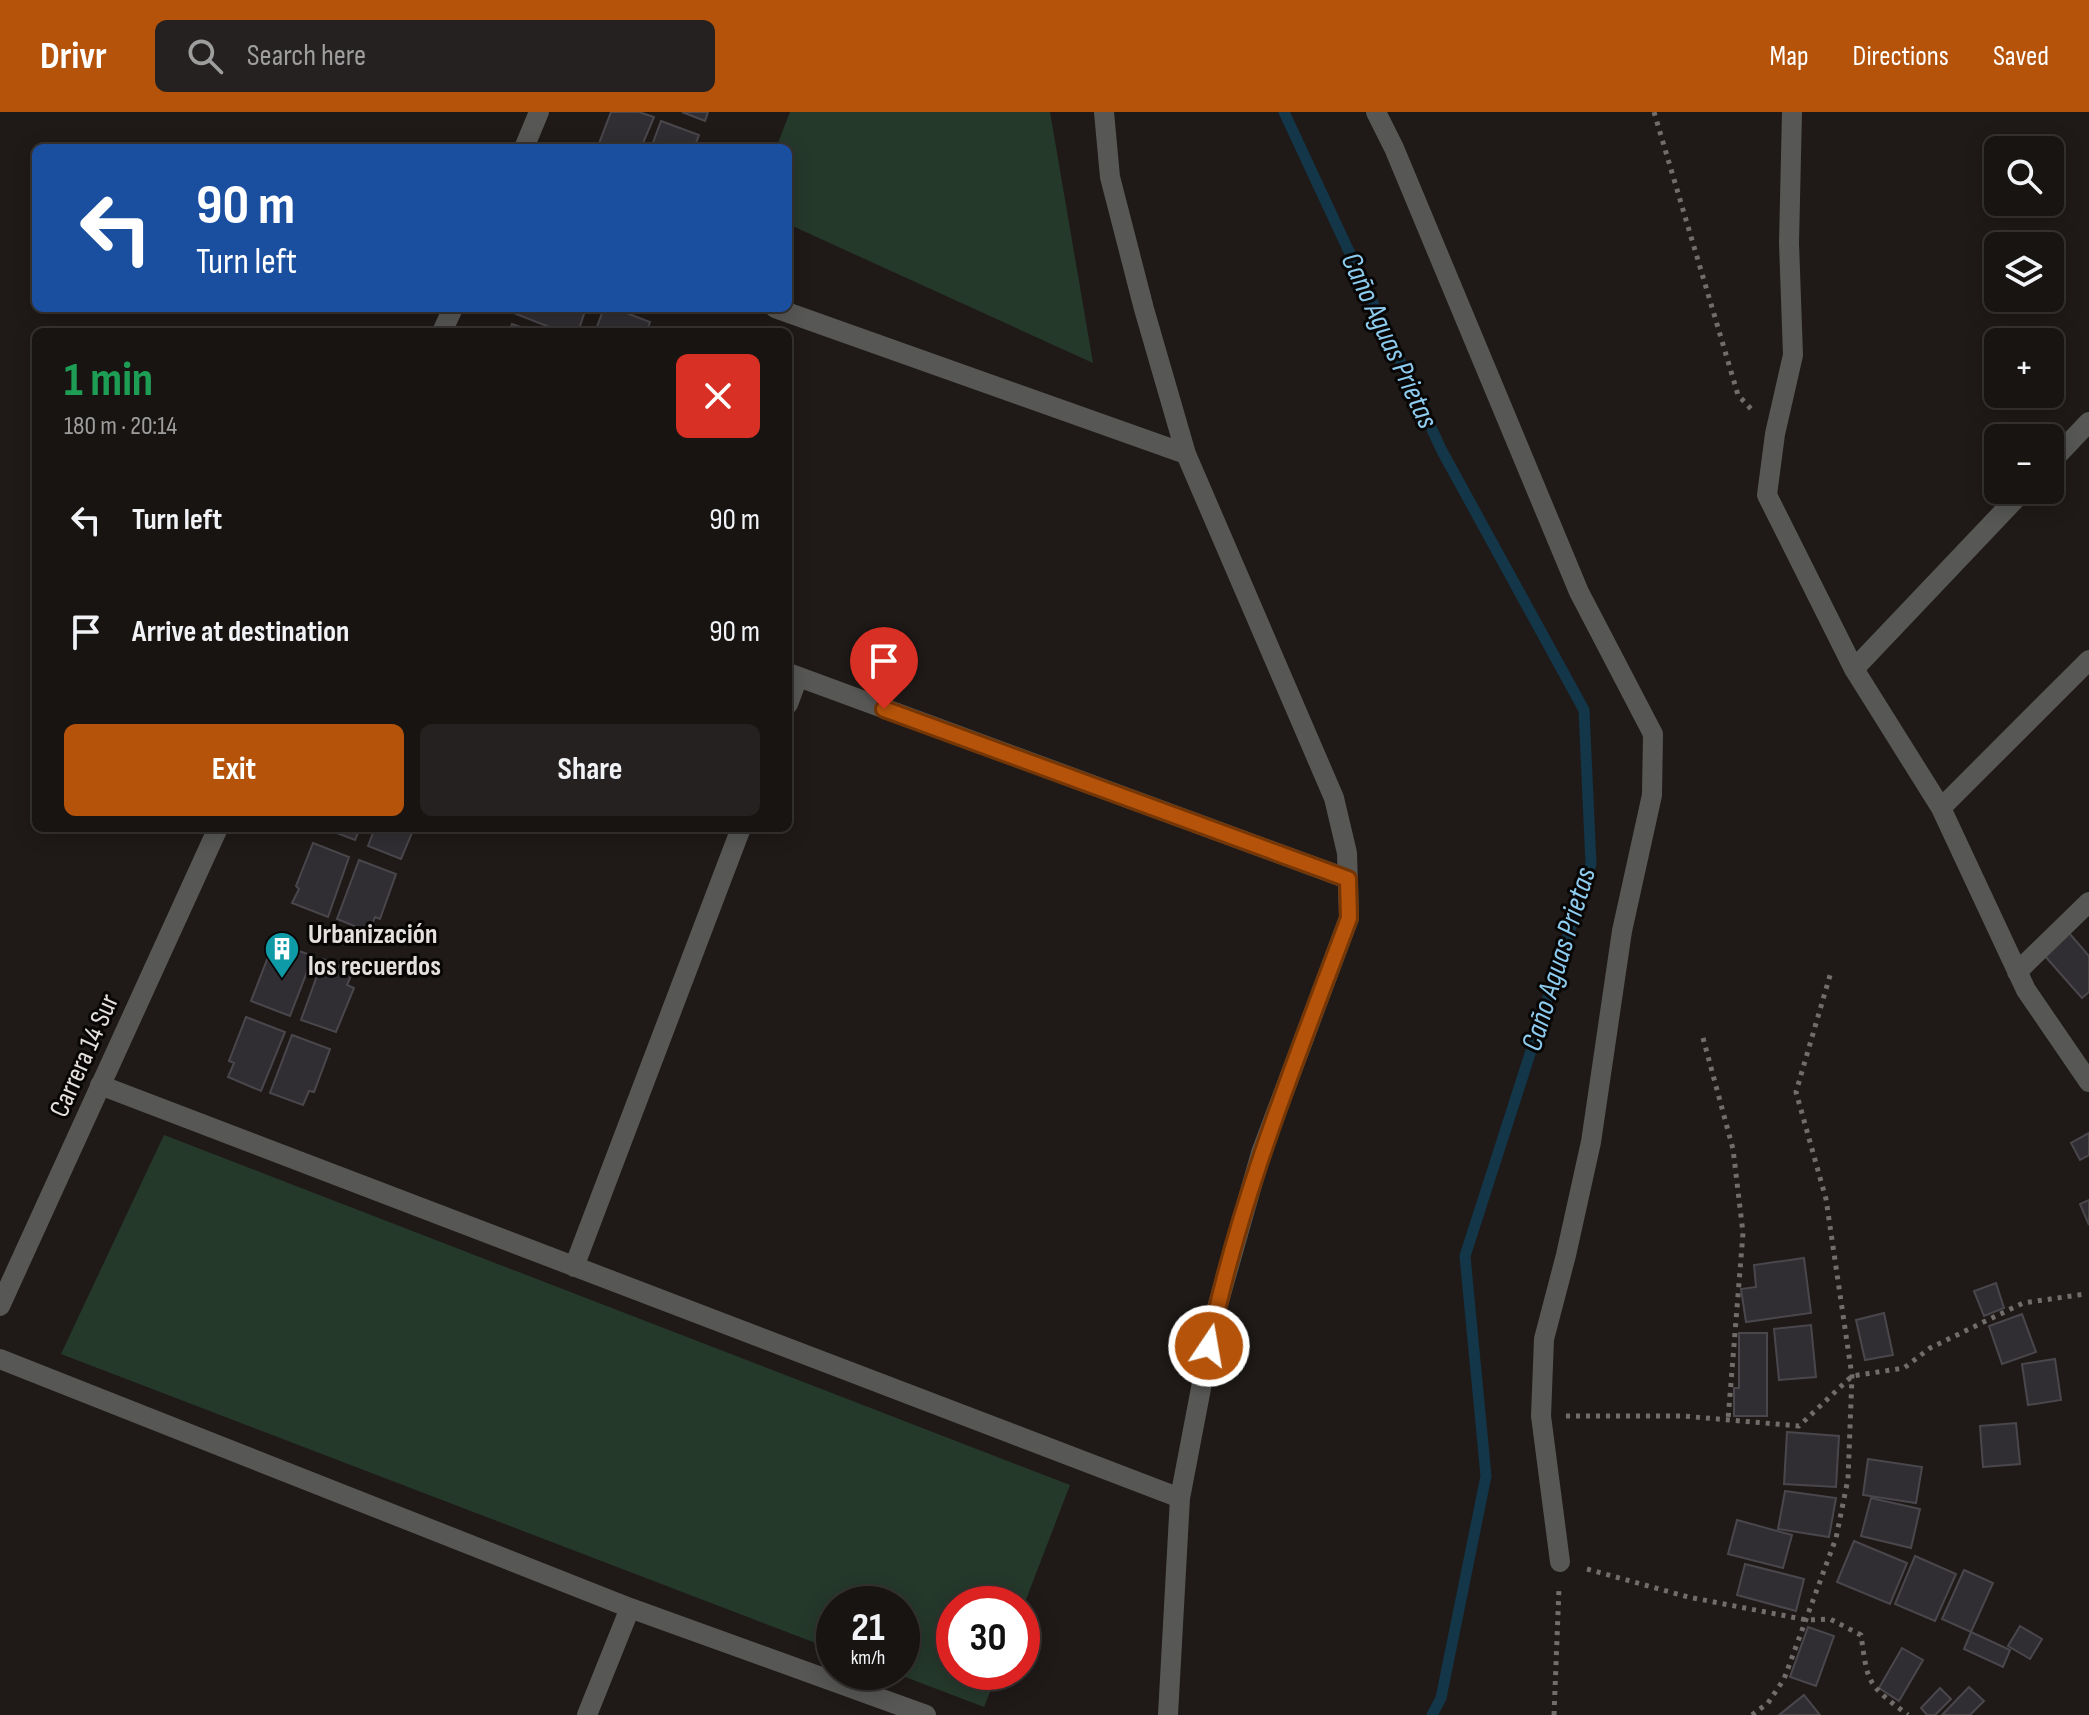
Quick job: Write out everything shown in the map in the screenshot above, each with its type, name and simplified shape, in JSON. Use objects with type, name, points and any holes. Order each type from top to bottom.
[{"type":"street","points":[[526,144],[539,112]]},
{"type":"street","points":[[1104,112],[1110,177],[1186,454],[1334,798],[1347,853],[1349,918],[1261,1153],[1219,1301],[1180,1498],[1168,1715]]},
{"type":"street","points":[[1376,112],[1579,592],[1653,734],[1652,795],[1622,931],[1591,1142],[1544,1339],[1541,1416],[1560,1562]]},
{"type":"street","points":[[1792,112],[1789,243],[1793,355],[1775,434],[1767,495],[1854,669],[1941,808],[2017,972],[2089,1082]]},
{"type":"street","points":[[786,312],[1186,454]]},
{"type":"street","points":[[2064,448],[2089,422]]},
{"type":"street","points":[[1854,669],[2011,504]]},
{"type":"street","points":[[1941,808],[2089,660]]},
{"type":"street","points":[[793,675],[1348,879]]},
{"type":"street","name":"Carrera 14 Sur","points":[[0,1306],[216,832]]},
{"type":"street","points":[[574,1267],[739,832]]},
{"type":"street","points":[[2017,972],[2089,902]]},
{"type":"street","points":[[100,1085],[1180,1498]]},
{"type":"street","points":[[0,1359],[630,1608],[926,1715]]},
{"type":"street","points":[[587,1715],[630,1608]]},
{"type":"path","points":[[1654,112],[1738,395],[1775,434]]},
{"type":"path","points":[[1752,1715],[1768,1703],[1784,1679],[1836,1538],[1848,1479],[1852,1376],[1826,1199],[1796,1092],[1831,972]]},
{"type":"path","points":[[1703,1038],[1733,1149],[1743,1233],[1728,1420]]},
{"type":"path","points":[[1541,1416],[1683,1416],[1799,1426],[1852,1376],[1904,1368],[1930,1348],[2023,1303],[2085,1294]]},
{"type":"path","points":[[1554,1715],[1560,1562],[1688,1597],[1807,1620],[1830,1619],[1861,1635],[1867,1674],[1876,1691],[1908,1715]]},
{"type":"green space","points":[[790,112],[1050,112],[1093,363],[792,226],[792,144],[778,144]]},
{"type":"green space","points":[[164,1135],[1070,1485],[1031,1586],[936,1586],[936,1689],[920,1683],[920,1586],[816,1586],[816,1643],[61,1354]]},
{"type":"green space","points":[[939,1690],[991,1690],[984,1707]]},
{"type":"building","points":[[611,112],[639,112],[654,117],[643,144],[599,144]]},
{"type":"building","points":[[682,112],[708,112],[705,121]]},
{"type":"building","points":[[661,121],[699,135],[696,144],[652,144]]},
{"type":"building","points":[[585,312],[579,328],[552,328],[516,314]]},
{"type":"building","points":[[602,312],[624,312],[650,322],[648,328],[596,328]]},
{"type":"building","points":[[334,832],[358,832],[355,840]]},
{"type":"building","name":"Urbanización los recuerdos","points":[[373,832],[412,832],[401,859],[368,846]]},
{"type":"building","name":"Urbanización los recuerdos","points":[[313,843],[349,857],[328,917],[292,903]]},
{"type":"building","name":"Urbanización los recuerdos","points":[[359,860],[396,874],[380,919],[375,917],[369,932],[337,919]]},
{"type":"building","points":[[2069,933],[2089,956],[2089,992],[2082,998],[2044,955]]},
{"type":"building","name":"Urbanización los recuerdos","points":[[280,944],[313,956],[290,1016],[251,1001],[268,957],[274,958]]},
{"type":"building","name":"Urbanización los recuerdos","points":[[323,959],[353,971],[347,985],[354,988],[336,1032],[301,1020]]},
{"type":"building","name":"Urbanización los recuerdos","points":[[246,1017],[285,1032],[261,1091],[228,1077],[234,1063],[229,1061]]},
{"type":"building","name":"Urbanización los recuerdos","points":[[292,1035],[330,1049],[314,1092],[309,1091],[303,1105],[270,1093]]},
{"type":"building","points":[[2089,1133],[2089,1155],[2080,1160],[2071,1143]]},
{"type":"building","points":[[2089,1200],[2089,1225],[2080,1204]]},
{"type":"building","points":[[1804,1258],[1811,1313],[1746,1322],[1741,1289],[1756,1287],[1754,1265]]},
{"type":"building","points":[[1996,1283],[2004,1308],[1984,1316],[1974,1291]]},
{"type":"building","points":[[1884,1313],[1893,1355],[1865,1360],[1856,1320]]},
{"type":"building","points":[[2022,1314],[2036,1352],[2002,1364],[1989,1326]]},
{"type":"building","points":[[1811,1325],[1816,1377],[1779,1380],[1774,1329]]},
{"type":"building","points":[[1739,1333],[1767,1333],[1767,1416],[1734,1416],[1734,1388],[1739,1388]]},
{"type":"building","points":[[2055,1359],[2061,1400],[2028,1405],[2022,1364]]},
{"type":"building","points":[[2016,1423],[2020,1464],[1983,1467],[1980,1426]]},
{"type":"building","points":[[1787,1432],[1839,1436],[1836,1487],[1784,1484]]},
{"type":"building","points":[[1868,1459],[1922,1467],[1916,1503],[1863,1495]]},
{"type":"building","points":[[1785,1491],[1836,1498],[1829,1537],[1778,1529]]},
{"type":"building","points":[[1871,1498],[1920,1509],[1911,1548],[1861,1536]]},
{"type":"building","points":[[1737,1520],[1792,1535],[1783,1568],[1728,1554]]},
{"type":"building","points":[[1854,1541],[1907,1563],[1890,1604],[1837,1582]]},
{"type":"building","points":[[1915,1556],[1956,1574],[1935,1621],[1895,1604]]},
{"type":"building","points":[[1745,1564],[1804,1579],[1796,1611],[1737,1595]]},
{"type":"building","points":[[1964,1570],[1993,1583],[1971,1632],[1942,1619]]},
{"type":"building","points":[[2020,1626],[2042,1639],[2030,1659],[2008,1646]]},
{"type":"building","points":[[1808,1627],[1834,1636],[1816,1686],[1790,1677]]},
{"type":"building","points":[[1971,1632],[2010,1650],[2003,1667],[1964,1649]]},
{"type":"building","points":[[1902,1648],[1923,1660],[1899,1701],[1879,1688]]},
{"type":"building","points":[[1969,1687],[1984,1701],[1970,1715],[1942,1715]]},
{"type":"building","points":[[1940,1688],[1951,1699],[1935,1715],[1927,1715],[1921,1708]]},
{"type":"building","points":[[1804,1695],[1820,1715],[1779,1715]]},
{"type":"waterway","name":"Caño Aguas Prietas","points":[[1284,112],[1442,451],[1584,710],[1591,864],[1465,1256],[1486,1476],[1441,1698],[1432,1715]]},
{"type":"place","name":"Urbanización los recuerdos","points":[[282,980]]},
{"type":"route","points":[[884,709],[1348,879],[1349,918],[1261,1153],[1209,1346]]}]
